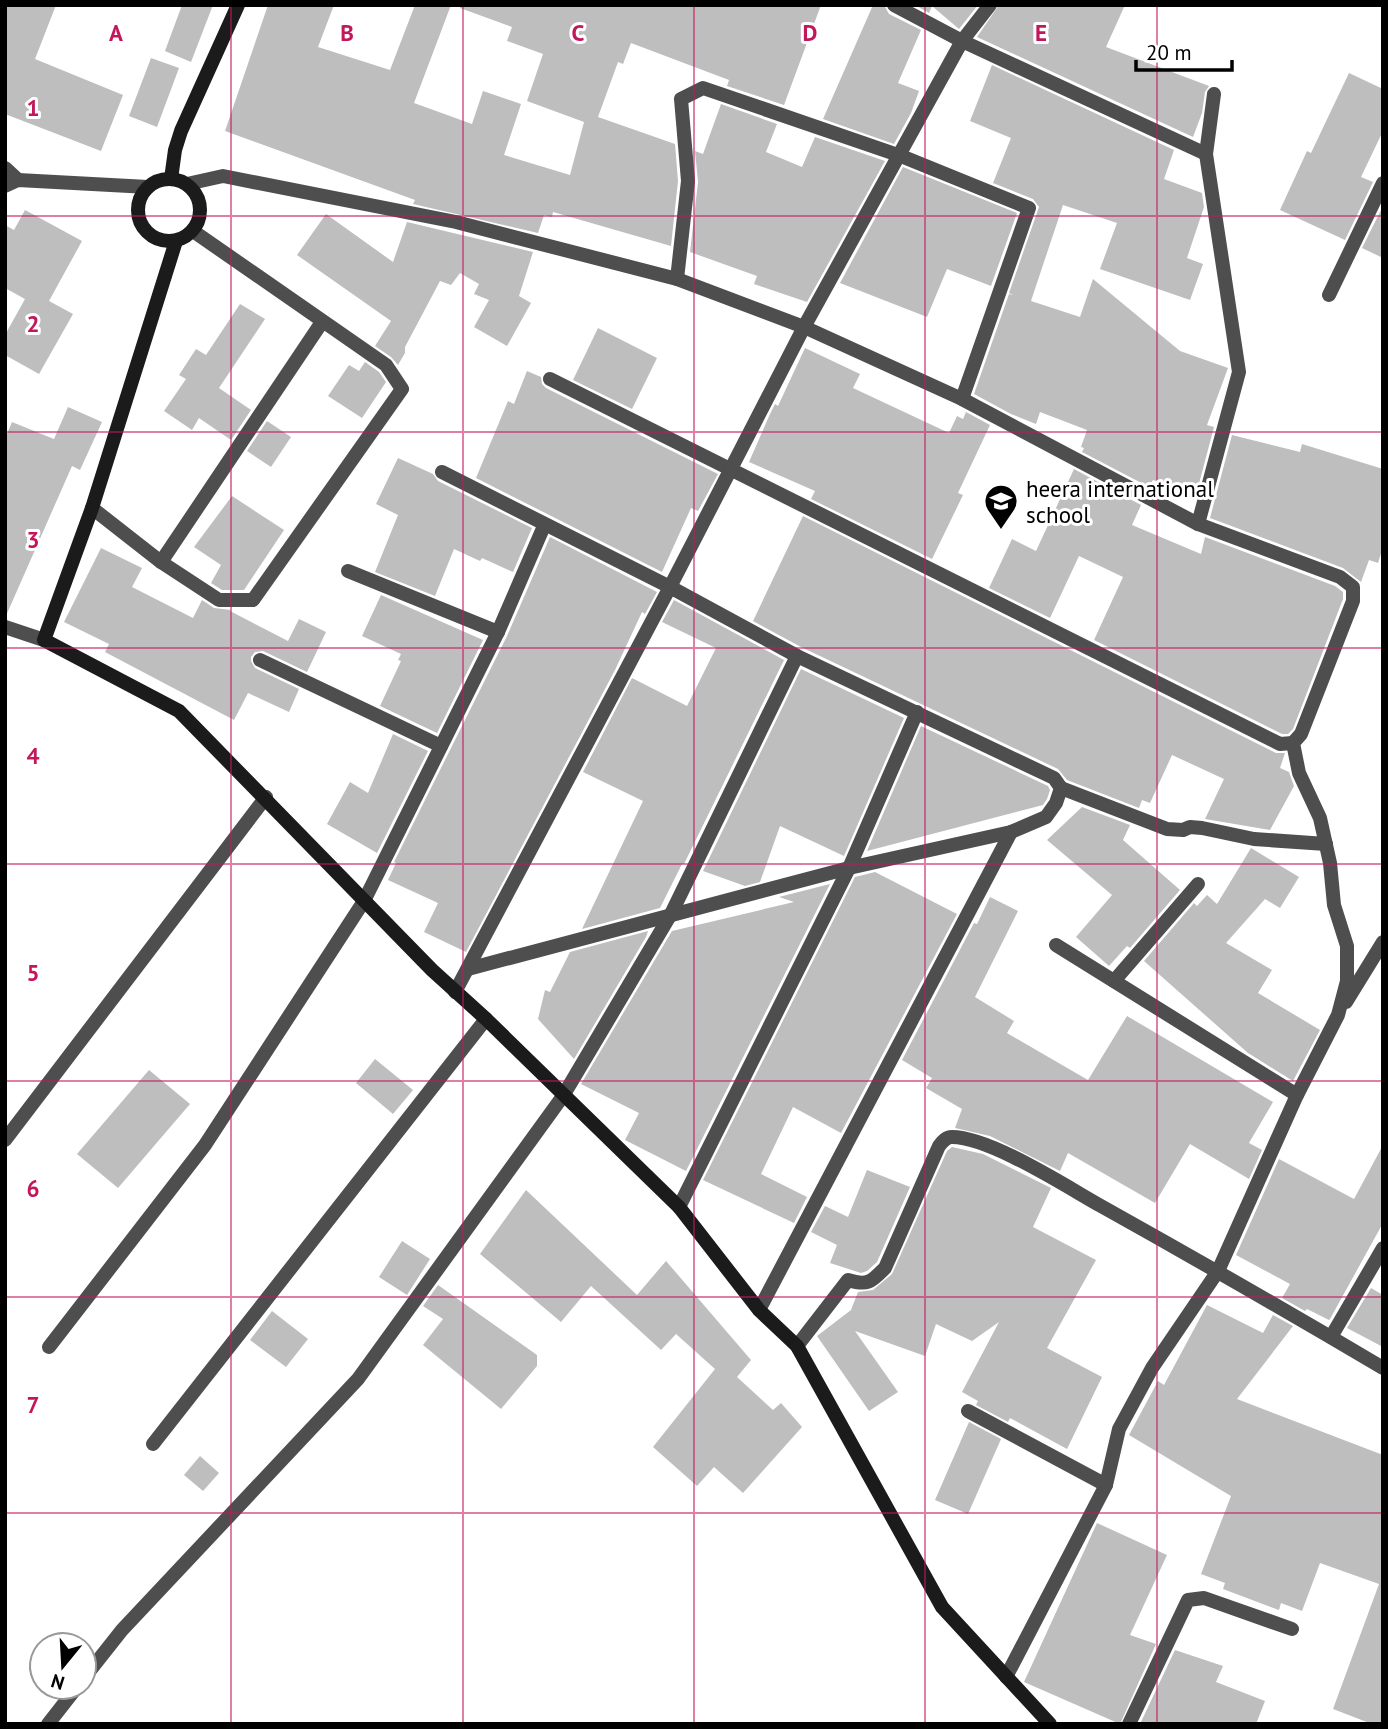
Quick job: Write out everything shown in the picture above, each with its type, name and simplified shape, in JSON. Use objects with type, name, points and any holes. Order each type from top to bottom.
[{"type":"street","points":[[171,179],[181,131],[238,5]]},
{"type":"street","points":[[894,5],[962,41],[1206,154]]},
{"type":"street","points":[[455,992],[670,587],[804,327],[901,156],[962,41],[990,5]]},
{"type":"street","points":[[677,279],[688,181],[681,99],[703,88],[901,156],[1029,208],[962,399]]},
{"type":"street","points":[[1198,524],[1239,372],[1206,154],[1214,94]]},
{"type":"street","points":[[5,168],[12,183],[148,187]]},
{"type":"street","points":[[187,184],[223,176],[456,222],[677,279],[804,327],[962,399],[1198,524],[1340,577],[1353,587],[1353,601],[1301,734],[1293,743],[1280,744],[550,379]]},
{"type":"street","points":[[162,179],[171,179],[187,184],[195,191],[201,211],[199,222],[193,231],[176,241],[165,241],[147,233],[141,224],[138,204],[148,187],[162,179]]},
{"type":"street","points":[[1329,295],[1383,183]]},
{"type":"street","points":[[92,508],[161,562],[219,600],[253,600],[402,389],[386,365],[193,231]]},
{"type":"street","points":[[44,640],[92,508],[176,241]]},
{"type":"street","points":[[161,562],[322,322]]},
{"type":"street","points":[[442,472],[544,526],[670,587],[797,656],[1054,778],[1061,788],[1167,829],[1202,828],[1254,839],[1326,844]]},
{"type":"street","points":[[49,1347],[205,1145],[365,901],[498,632],[544,526]]},
{"type":"street","points":[[348,571],[498,632]]},
{"type":"street","points":[[5,627],[44,640],[179,711],[455,992],[486,1018],[678,1207],[759,1310],[797,1346],[942,1607],[1050,1724]]},
{"type":"street","points":[[98,1660],[122,1630],[358,1379],[563,1096],[671,914],[797,656]]},
{"type":"street","points":[[260,660],[441,746]]},
{"type":"street","points":[[678,1207],[849,868],[917,712]]},
{"type":"street","points":[[1293,743],[1299,773],[1320,818],[1334,905],[1348,946],[1347,981],[1338,1015]]},
{"type":"street","points":[[468,969],[849,868],[1011,832],[1046,817],[1056,803],[1061,788]]},
{"type":"street","points":[[5,1140],[266,797]]},
{"type":"street","points":[[759,1310],[1011,832]]},
{"type":"street","points":[[1114,981],[1198,884]]},
{"type":"street","points":[[1006,1677],[1106,1485],[1119,1429],[1152,1368],[1218,1271],[1297,1095],[1338,1015],[1383,943]]},
{"type":"street","points":[[1056,944],[1297,1095]]},
{"type":"street","points":[[153,1444],[486,1018]]},
{"type":"street","points":[[797,1346],[848,1280],[861,1284],[872,1282],[885,1268],[939,1146],[945,1139],[952,1137],[980,1143],[1024,1163],[1218,1271],[1383,1368]]},
{"type":"street","points":[[1331,1337],[1383,1248]]},
{"type":"street","points":[[968,1411],[1106,1485]]},
{"type":"street","points":[[1129,1724],[1188,1600],[1204,1598],[1292,1629]]},
{"type":"street","points":[[48,1724],[66,1701]]},
{"type":"building","points":[[5,5],[56,5],[35,59],[123,95],[101,151],[5,114]]},
{"type":"building","points":[[182,5],[213,5],[191,62],[165,51]]},
{"type":"building","points":[[268,5],[334,5],[318,47],[390,70],[415,5],[451,5],[414,103],[472,124],[483,91],[521,104],[504,155],[570,175],[584,122],[527,101],[543,54],[507,41],[512,27],[460,8],[460,5],[821,5],[784,105],[727,86],[729,80],[631,43],[623,64],[618,62],[598,117],[675,144],[678,181],[671,246],[553,212],[552,217],[544,215],[538,233],[413,204],[415,200],[225,131]]},
{"type":"building","points":[[873,5],[884,5],[889,14],[921,30],[898,83],[919,91],[911,113],[894,144],[823,119]]},
{"type":"building","points":[[915,5],[978,5],[959,29],[932,6],[929,13]]},
{"type":"building","points":[[999,5],[1125,5],[1106,47],[1209,86],[1193,137],[977,37]]},
{"type":"building","points":[[151,58],[179,68],[157,127],[129,116]]},
{"type":"building","points":[[992,65],[1174,150],[1164,179],[1202,193],[1204,207],[1187,258],[1203,264],[1190,300],[1100,269],[1117,223],[1063,205],[1031,301],[1080,317],[1093,279],[1180,351],[1228,368],[1207,425],[1214,427],[1196,495],[1153,480],[1149,487],[1082,452],[1087,430],[1040,412],[1036,424],[974,394],[1009,294],[1013,295],[1009,293],[1039,207],[1033,199],[993,183],[1011,138],[970,121]]},
{"type":"building","points":[[1349,73],[1383,89],[1383,131],[1361,177],[1373,182],[1345,240],[1280,210],[1307,151],[1311,153]]},
{"type":"building","points":[[721,104],[777,124],[766,152],[802,167],[815,137],[885,161],[807,302],[754,284],[757,276],[690,252],[698,182],[695,151],[703,154]]},
{"type":"building","points":[[903,167],[1017,213],[991,286],[947,269],[927,317],[840,283]]},
{"type":"building","points":[[1383,206],[1383,258],[1362,248]]},
{"type":"building","points":[[25,210],[82,241],[49,301],[73,314],[39,374],[5,355],[5,335],[25,299],[5,288],[5,225],[14,230]]},
{"type":"building","points":[[326,214],[393,262],[407,222],[533,252],[519,296],[531,303],[507,346],[474,327],[489,300],[474,294],[479,284],[460,273],[451,285],[440,281],[398,365],[375,346],[391,321],[297,255]]},
{"type":"building","points":[[240,304],[265,319],[219,388],[251,410],[231,440],[199,418],[192,430],[164,411],[186,379],[179,375],[196,349],[206,355]]},
{"type":"building","points":[[598,328],[657,358],[632,409],[573,380]]},
{"type":"building","points":[[805,348],[860,374],[853,388],[949,433],[957,416],[963,419],[966,412],[990,425],[958,493],[963,495],[932,559],[811,499],[815,491],[749,462],[770,414],[775,404],[778,406]]},
{"type":"building","points":[[365,362],[379,372],[386,382],[362,418],[328,396],[349,365],[359,371]]},
{"type":"building","points":[[527,371],[541,377],[546,388],[718,474],[698,511],[691,508],[662,572],[476,478],[508,401],[514,404]]},
{"type":"building","points":[[68,407],[102,422],[80,470],[72,466],[5,618],[5,439],[12,422],[54,439]]},
{"type":"building","points":[[267,421],[291,437],[271,467],[247,451]]},
{"type":"building","points":[[1232,435],[1300,452],[1302,444],[1383,469],[1383,547],[1378,563],[1369,560],[1361,582],[1343,568],[1210,518]]},
{"type":"building","points":[[398,458],[532,528],[513,572],[454,549],[435,596],[375,572],[398,515],[376,504]]},
{"type":"building","points":[[1074,469],[1141,505],[1132,525],[1201,554],[1205,537],[1335,586],[1343,592],[1343,599],[1293,729],[1288,734],[1282,734],[1094,640],[1123,577],[1079,556],[1050,618],[989,588],[1012,539],[1036,551]]},
{"type":"building","points":[[232,496],[284,530],[244,590],[222,590],[211,583],[221,565],[194,547]]},
{"type":"building","points":[[803,516],[1276,753],[1285,753],[1280,768],[1289,772],[1294,786],[1270,830],[1205,819],[1224,779],[1172,755],[1150,803],[1142,800],[1139,808],[1067,780],[1058,769],[801,647],[753,621]]},
{"type":"building","points":[[550,537],[657,592],[645,614],[642,612],[615,670],[466,952],[424,932],[438,903],[388,880],[396,863],[394,862],[507,636]]},
{"type":"building","points":[[101,548],[142,568],[132,587],[193,618],[202,600],[214,608],[231,610],[288,641],[299,619],[326,632],[307,672],[263,651],[255,652],[251,657],[255,668],[299,689],[289,712],[248,693],[234,720],[105,652],[109,644],[64,622]]},
{"type":"building","points":[[381,595],[483,640],[437,733],[380,706],[401,661],[398,660],[401,654],[362,636]]},
{"type":"building","points":[[674,600],[784,660],[660,908],[582,929],[643,801],[583,772],[632,678],[687,706],[716,648],[662,622]]},
{"type":"building","points":[[801,669],[904,718],[844,856],[780,826],[760,882],[745,886],[703,871]]},
{"type":"building","points":[[921,726],[1048,786],[1050,790],[1047,799],[1043,805],[867,851]]},
{"type":"building","points":[[393,734],[428,751],[377,853],[327,824],[350,782],[368,793]]},
{"type":"building","points":[[1082,807],[1130,825],[1123,840],[1180,890],[1130,948],[1127,946],[1109,966],[1076,937],[1112,895],[1047,840]]},
{"type":"building","points":[[1251,848],[1299,877],[1280,908],[1265,899],[1226,943],[1272,970],[1258,993],[1320,1030],[1293,1081],[1248,1053],[1144,961],[1194,903],[1197,906],[1207,895],[1217,904]]},
{"type":"building","points":[[875,872],[957,914],[841,1133],[793,1107],[761,1174],[807,1197],[794,1223],[703,1180],[855,877]]},
{"type":"building","points":[[830,884],[686,1171],[625,1140],[639,1113],[581,1084],[672,931],[794,902],[779,897]]},
{"type":"building","points":[[990,897],[1018,911],[975,997],[1014,1021],[1007,1033],[1088,1080],[1127,1016],[1273,1102],[1249,1143],[1262,1150],[1249,1179],[1190,1144],[1155,1203],[1068,1153],[1060,1171],[990,1136],[955,1128],[962,1109],[926,1088],[932,1078],[902,1060]]},
{"type":"building","points":[[648,931],[574,1059],[538,1019],[545,990],[550,992],[570,952]]},
{"type":"building","points":[[375,1059],[413,1090],[393,1114],[356,1083]]},
{"type":"building","points":[[149,1070],[190,1104],[118,1188],[77,1154]]},
{"type":"building","points":[[1383,1145],[1383,1223],[1329,1320],[1282,1298],[1290,1284],[1236,1255],[1279,1159],[1354,1199]]},
{"type":"building","points":[[952,1147],[983,1154],[1051,1188],[1033,1227],[1096,1260],[1047,1348],[1102,1377],[1067,1449],[1010,1418],[1008,1422],[976,1405],[978,1401],[962,1392],[999,1322],[972,1341],[936,1324],[925,1356],[855,1331],[898,1392],[869,1411],[817,1336],[851,1310],[858,1292],[873,1290],[892,1274],[947,1151]]},
{"type":"building","points":[[867,1170],[910,1187],[877,1262],[861,1273],[830,1263],[837,1245],[811,1232],[825,1206],[848,1217]]},
{"type":"building","points":[[526,1190],[637,1295],[666,1261],[751,1360],[737,1377],[773,1410],[781,1403],[802,1427],[743,1493],[714,1467],[697,1486],[653,1447],[715,1369],[676,1334],[661,1350],[591,1286],[561,1322],[480,1254]]},
{"type":"building","points":[[402,1241],[430,1259],[407,1295],[379,1277]]},
{"type":"building","points":[[438,1285],[537,1355],[537,1366],[501,1409],[423,1345],[443,1319],[423,1306]]},
{"type":"building","points":[[1371,1288],[1383,1295],[1383,1347],[1347,1328]]},
{"type":"building","points":[[1207,1305],[1263,1333],[1273,1315],[1293,1326],[1237,1399],[1383,1455],[1383,1724],[1372,1724],[1333,1709],[1379,1584],[1320,1563],[1302,1611],[1281,1603],[1279,1610],[1223,1589],[1225,1583],[1201,1574],[1231,1496],[1129,1435],[1158,1381],[1164,1385]]},
{"type":"building","points":[[272,1311],[308,1339],[286,1367],[250,1340]]},
{"type":"building","points":[[969,1422],[1001,1439],[968,1514],[935,1500]]},
{"type":"building","points":[[200,1456],[219,1473],[203,1491],[184,1475]]},
{"type":"building","points":[[1097,1523],[1167,1555],[1130,1635],[1156,1644],[1120,1724],[1024,1682]]},
{"type":"building","points":[[1175,1650],[1223,1666],[1216,1682],[1265,1701],[1256,1724],[1140,1724]]},
{"type":"place","name":"heera international school","points":[[1001,531]]}]
